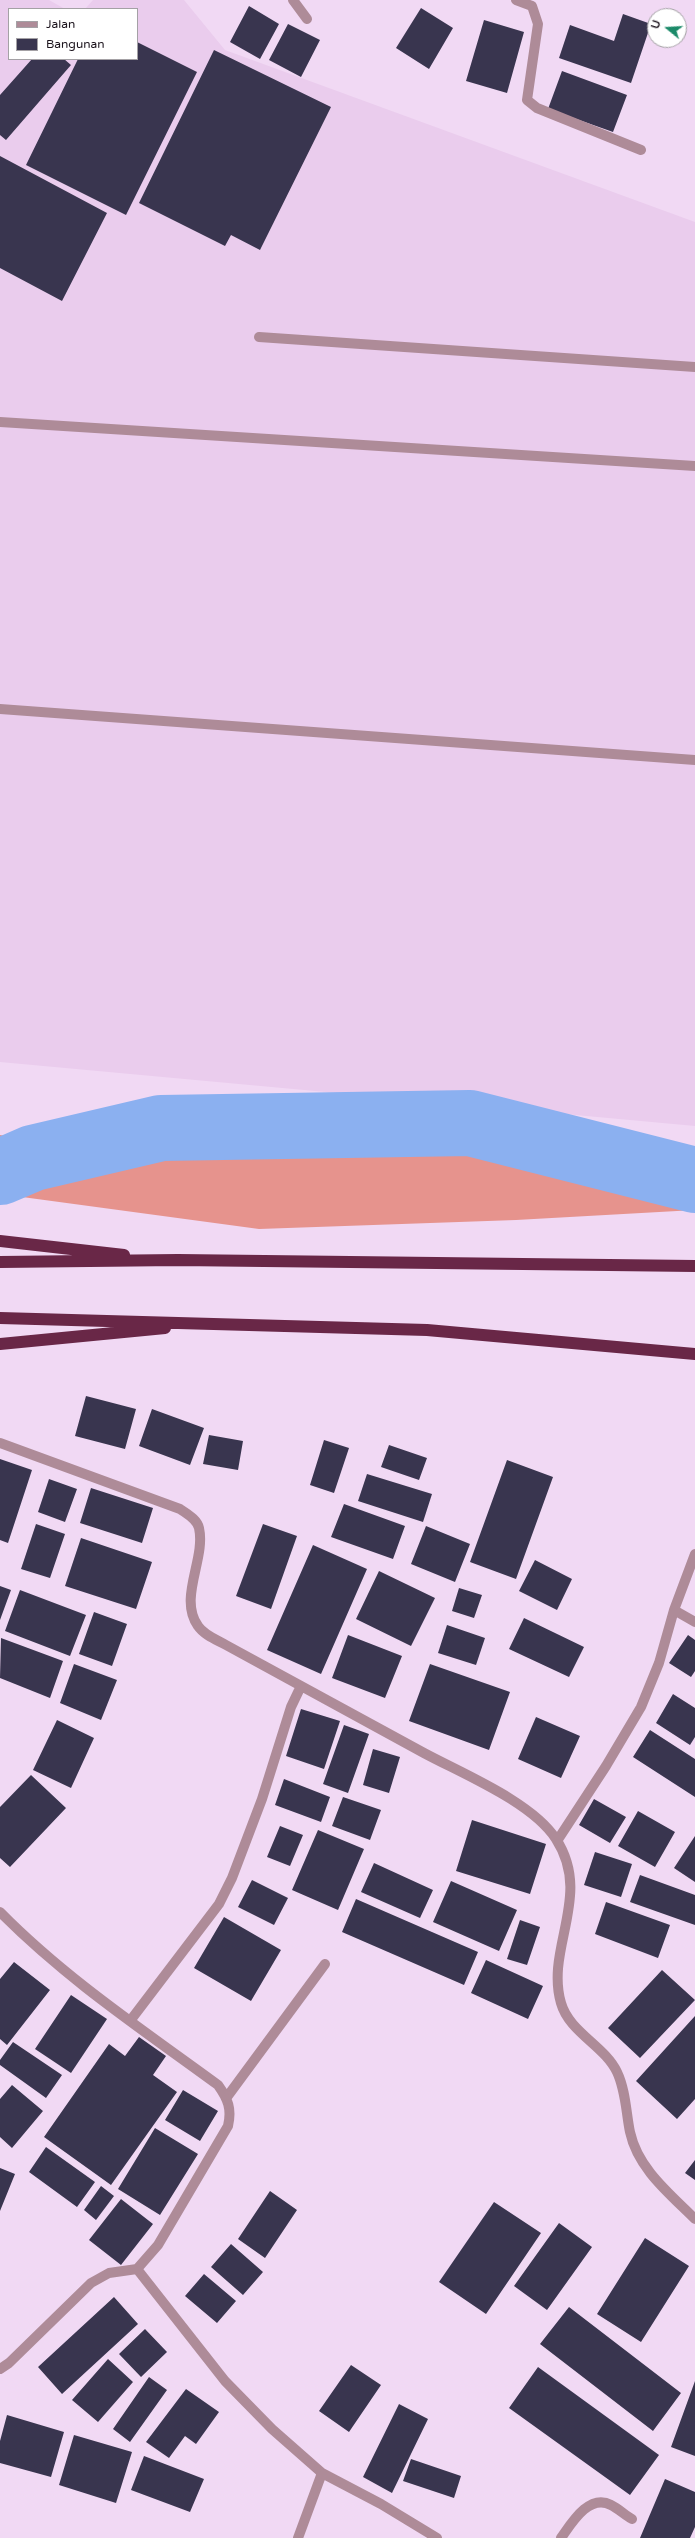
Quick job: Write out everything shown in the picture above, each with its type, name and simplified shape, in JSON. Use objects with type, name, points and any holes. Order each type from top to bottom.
[{"type":"highway","points":[[0,1241],[178,1260]]},
{"type":"highway","points":[[0,1262],[178,1260],[695,1266]]},
{"type":"highway","points":[[0,1318],[222,1323],[427,1330],[695,1354]]},
{"type":"highway","points":[[0,1344],[222,1323]]},
{"type":"street","points":[[293,0],[307,19]]},
{"type":"street","points":[[516,0],[532,6],[538,24],[527,100],[537,108],[641,150]]},
{"type":"street","points":[[258,337],[695,367]]},
{"type":"street","points":[[0,422],[695,466]]},
{"type":"street","points":[[0,709],[695,760]]},
{"type":"street","points":[[0,1443],[180,1509],[192,1516],[199,1528],[199,1545],[192,1597],[192,1613],[198,1626],[216,1639],[517,1804],[543,1821],[557,1841],[570,1869],[570,1901],[558,1969],[561,2004],[572,2022],[617,2071],[623,2091],[630,2134],[638,2157],[650,2173],[695,2219]]},
{"type":"street","points":[[557,1841],[606,1766],[641,1707],[659,1663],[674,1610],[695,1554]]},
{"type":"street","points":[[674,1610],[695,1622]]},
{"type":"street","points":[[130,2020],[219,1904],[232,1878],[262,1799],[291,1707],[301,1686]]},
{"type":"street","points":[[0,1912],[30,1942],[69,1976],[218,2085],[227,2097],[232,2112],[228,2126],[158,2245],[137,2269],[109,2273],[91,2283],[10,2363],[0,2369]]},
{"type":"street","points":[[227,2097],[325,1964]]},
{"type":"street","points":[[137,2269],[225,2381],[272,2429],[322,2473],[381,2504],[437,2538]]},
{"type":"street","points":[[298,2538],[322,2473]]},
{"type":"street","points":[[561,2538],[580,2512],[589,2506],[599,2503],[610,2504],[632,2519]]},
{"type":"shaded area","points":[[0,0],[49,0],[63,8],[8,8],[8,60],[138,60],[138,8],[86,8],[93,0],[184,0],[225,50],[695,222],[695,1126],[0,1062]]},
{"type":"shaded area","points":[[0,1135],[54,1145],[407,1143],[672,1198],[695,1191],[695,1210],[516,1220],[259,1229],[0,1194]]},
{"type":"building","points":[[249,6],[279,24],[260,59],[230,42]]},
{"type":"building","points":[[421,8],[453,28],[429,69],[396,48]]},
{"type":"building","points":[[623,14],[647,23],[647,36],[631,83],[559,58],[570,25],[614,41]]},
{"type":"building","points":[[484,20],[524,32],[507,93],[466,81]]},
{"type":"building","points":[[288,24],[320,40],[301,77],[269,60]]},
{"type":"building","points":[[138,42],[197,72],[126,215],[26,165],[78,60],[138,60]]},
{"type":"building","points":[[214,50],[331,107],[260,250],[231,235],[225,246],[139,203]]},
{"type":"building","points":[[31,60],[65,60],[71,65],[6,140],[0,135],[0,95]]},
{"type":"building","points":[[562,71],[627,95],[613,132],[548,109]]},
{"type":"building","points":[[0,156],[107,213],[62,301],[0,268]]},
{"type":"building","points":[[86,1396],[136,1409],[125,1449],[75,1436]]},
{"type":"building","points":[[152,1409],[204,1428],[190,1465],[139,1446]]},
{"type":"building","points":[[209,1435],[243,1441],[238,1470],[203,1464]]},
{"type":"building","points":[[324,1440],[349,1448],[334,1493],[310,1485]]},
{"type":"building","points":[[389,1445],[427,1458],[419,1480],[381,1467]]},
{"type":"building","points":[[0,1459],[32,1470],[8,1543],[0,1540]]},
{"type":"building","points":[[507,1460],[553,1477],[516,1579],[470,1562]]},
{"type":"building","points":[[367,1474],[432,1494],[423,1522],[358,1501]]},
{"type":"building","points":[[49,1479],[77,1489],[65,1522],[38,1512]]},
{"type":"building","points":[[91,1488],[153,1508],[142,1543],[80,1523]]},
{"type":"building","points":[[344,1504],[405,1526],[393,1559],[331,1537]]},
{"type":"building","points":[[36,1524],[65,1534],[50,1578],[21,1569]]},
{"type":"building","points":[[263,1524],[297,1536],[271,1609],[236,1596]]},
{"type":"building","points":[[426,1526],[470,1544],[455,1582],[411,1564]]},
{"type":"building","points":[[81,1538],[152,1562],[136,1609],[65,1586]]},
{"type":"building","points":[[313,1545],[367,1569],[321,1674],[267,1650]]},
{"type":"building","points":[[535,1560],[572,1579],[557,1610],[519,1591]]},
{"type":"building","points":[[379,1571],[435,1598],[411,1646],[356,1619]]},
{"type":"building","points":[[0,1586],[11,1590],[0,1620]]},
{"type":"building","points":[[459,1588],[482,1595],[474,1618],[452,1611]]},
{"type":"building","points":[[20,1590],[86,1615],[70,1656],[5,1631]]},
{"type":"building","points":[[94,1612],[127,1624],[112,1666],[79,1654]]},
{"type":"building","points":[[524,1618],[584,1647],[569,1677],[509,1649]]},
{"type":"building","points":[[447,1625],[485,1638],[476,1665],[438,1653]]},
{"type":"building","points":[[348,1635],[402,1656],[385,1698],[332,1678]]},
{"type":"building","points":[[688,1635],[695,1640],[695,1671],[691,1677],[669,1663]]},
{"type":"building","points":[[1,1638],[63,1661],[50,1698],[0,1678]]},
{"type":"building","points":[[74,1664],[117,1680],[101,1720],[60,1703]]},
{"type":"building","points":[[430,1664],[510,1692],[489,1750],[409,1721]]},
{"type":"building","points":[[673,1694],[695,1708],[695,1737],[690,1745],[656,1723]]},
{"type":"building","points":[[301,1709],[340,1721],[324,1769],[286,1756]]},
{"type":"building","points":[[536,1717],[580,1736],[561,1778],[518,1759]]},
{"type":"building","points":[[57,1720],[94,1738],[71,1788],[33,1770]]},
{"type":"building","points":[[344,1725],[369,1734],[348,1793],[323,1784]]},
{"type":"building","points":[[650,1730],[695,1759],[695,1797],[633,1757]]},
{"type":"building","points":[[373,1749],[400,1757],[389,1793],[363,1785]]},
{"type":"building","points":[[31,1775],[66,1808],[10,1867],[0,1858],[0,1807]]},
{"type":"building","points":[[284,1779],[330,1797],[321,1822],[275,1805]]},
{"type":"building","points":[[343,1797],[381,1810],[370,1840],[332,1826]]},
{"type":"building","points":[[594,1799],[626,1817],[610,1843],[579,1825]]},
{"type":"building","points":[[638,1811],[675,1832],[655,1867],[618,1846]]},
{"type":"building","points":[[472,1820],[546,1844],[530,1894],[456,1871]]},
{"type":"building","points":[[280,1826],[303,1835],[290,1866],[267,1857]]},
{"type":"building","points":[[318,1830],[364,1849],[338,1910],[292,1890]]},
{"type":"building","points":[[695,1836],[695,1882],[674,1868]]},
{"type":"building","points":[[595,1852],[632,1864],[621,1897],[584,1885]]},
{"type":"building","points":[[374,1863],[433,1890],[420,1918],[361,1892]]},
{"type":"building","points":[[640,1875],[695,1895],[695,1925],[630,1902]]},
{"type":"building","points":[[252,1880],[288,1898],[274,1925],[238,1907]]},
{"type":"building","points":[[451,1881],[517,1910],[499,1951],[433,1922]]},
{"type":"building","points":[[356,1899],[478,1952],[464,1985],[342,1932]]},
{"type":"building","points":[[606,1902],[670,1925],[658,1958],[595,1934]]},
{"type":"building","points":[[224,1917],[281,1950],[251,2001],[194,1968]]},
{"type":"building","points":[[520,1920],[540,1927],[527,1965],[507,1959]]},
{"type":"building","points":[[486,1960],[543,1986],[528,2019],[471,1993]]},
{"type":"building","points":[[14,1962],[50,1990],[7,2045],[0,2039],[0,1979]]},
{"type":"building","points":[[662,1970],[695,2000],[640,2058],[608,2028]]},
{"type":"building","points":[[71,1995],[107,2019],[71,2073],[35,2049]]},
{"type":"building","points":[[695,2016],[695,2099],[677,2119],[636,2081]]},
{"type":"building","points":[[139,2037],[166,2056],[153,2075],[177,2092],[111,2185],[44,2137],[109,2044],[125,2056]]},
{"type":"building","points":[[13,2042],[62,2075],[46,2098],[0,2065],[0,2060]]},
{"type":"building","points":[[12,2085],[43,2111],[12,2148],[0,2137],[0,2099]]},
{"type":"building","points":[[183,2090],[218,2111],[200,2141],[165,2120]]},
{"type":"building","points":[[155,2128],[198,2154],[160,2215],[118,2189]]},
{"type":"building","points":[[46,2147],[95,2182],[77,2207],[29,2172]]},
{"type":"building","points":[[695,2160],[695,2180],[685,2173]]},
{"type":"building","points":[[0,2168],[15,2174],[0,2211]]},
{"type":"building","points":[[101,2186],[114,2196],[96,2220],[84,2210]]},
{"type":"building","points":[[270,2191],[297,2210],[265,2258],[238,2239]]},
{"type":"building","points":[[121,2199],[153,2224],[121,2265],[89,2240]]},
{"type":"building","points":[[494,2202],[541,2233],[486,2314],[439,2282]]},
{"type":"building","points":[[559,2223],[592,2247],[547,2310],[514,2286]]},
{"type":"building","points":[[645,2238],[689,2266],[641,2342],[597,2314]]},
{"type":"building","points":[[231,2244],[263,2272],[243,2295],[211,2267]]},
{"type":"building","points":[[204,2274],[236,2301],[217,2323],[185,2296]]},
{"type":"building","points":[[114,2297],[138,2324],[62,2394],[38,2367]]},
{"type":"building","points":[[569,2307],[681,2393],[653,2431],[540,2344]]},
{"type":"building","points":[[145,2329],[167,2352],[141,2377],[119,2354]]},
{"type":"building","points":[[108,2359],[133,2382],[98,2422],[72,2400]]},
{"type":"building","points":[[351,2365],[381,2385],[349,2432],[319,2411]]},
{"type":"building","points":[[538,2367],[659,2455],[630,2495],[509,2408]]},
{"type":"building","points":[[149,2377],[167,2390],[130,2442],[113,2429]]},
{"type":"building","points":[[695,2381],[695,2456],[671,2447]]},
{"type":"building","points":[[186,2389],[219,2412],[196,2444],[185,2436],[169,2458],[146,2442]]},
{"type":"building","points":[[399,2404],[428,2419],[392,2493],[363,2477]]},
{"type":"building","points":[[7,2415],[64,2432],[51,2477],[0,2463],[0,2441]]},
{"type":"building","points":[[74,2435],[132,2452],[116,2503],[59,2485]]},
{"type":"building","points":[[144,2456],[204,2479],[190,2512],[131,2490]]},
{"type":"building","points":[[411,2459],[461,2476],[454,2498],[403,2481]]},
{"type":"building","points":[[665,2479],[695,2492],[695,2527],[690,2538],[640,2538]]},
{"type":"waterway","points":[[0,1172],[33,1158],[161,1128],[470,1123],[695,1180]]}]
